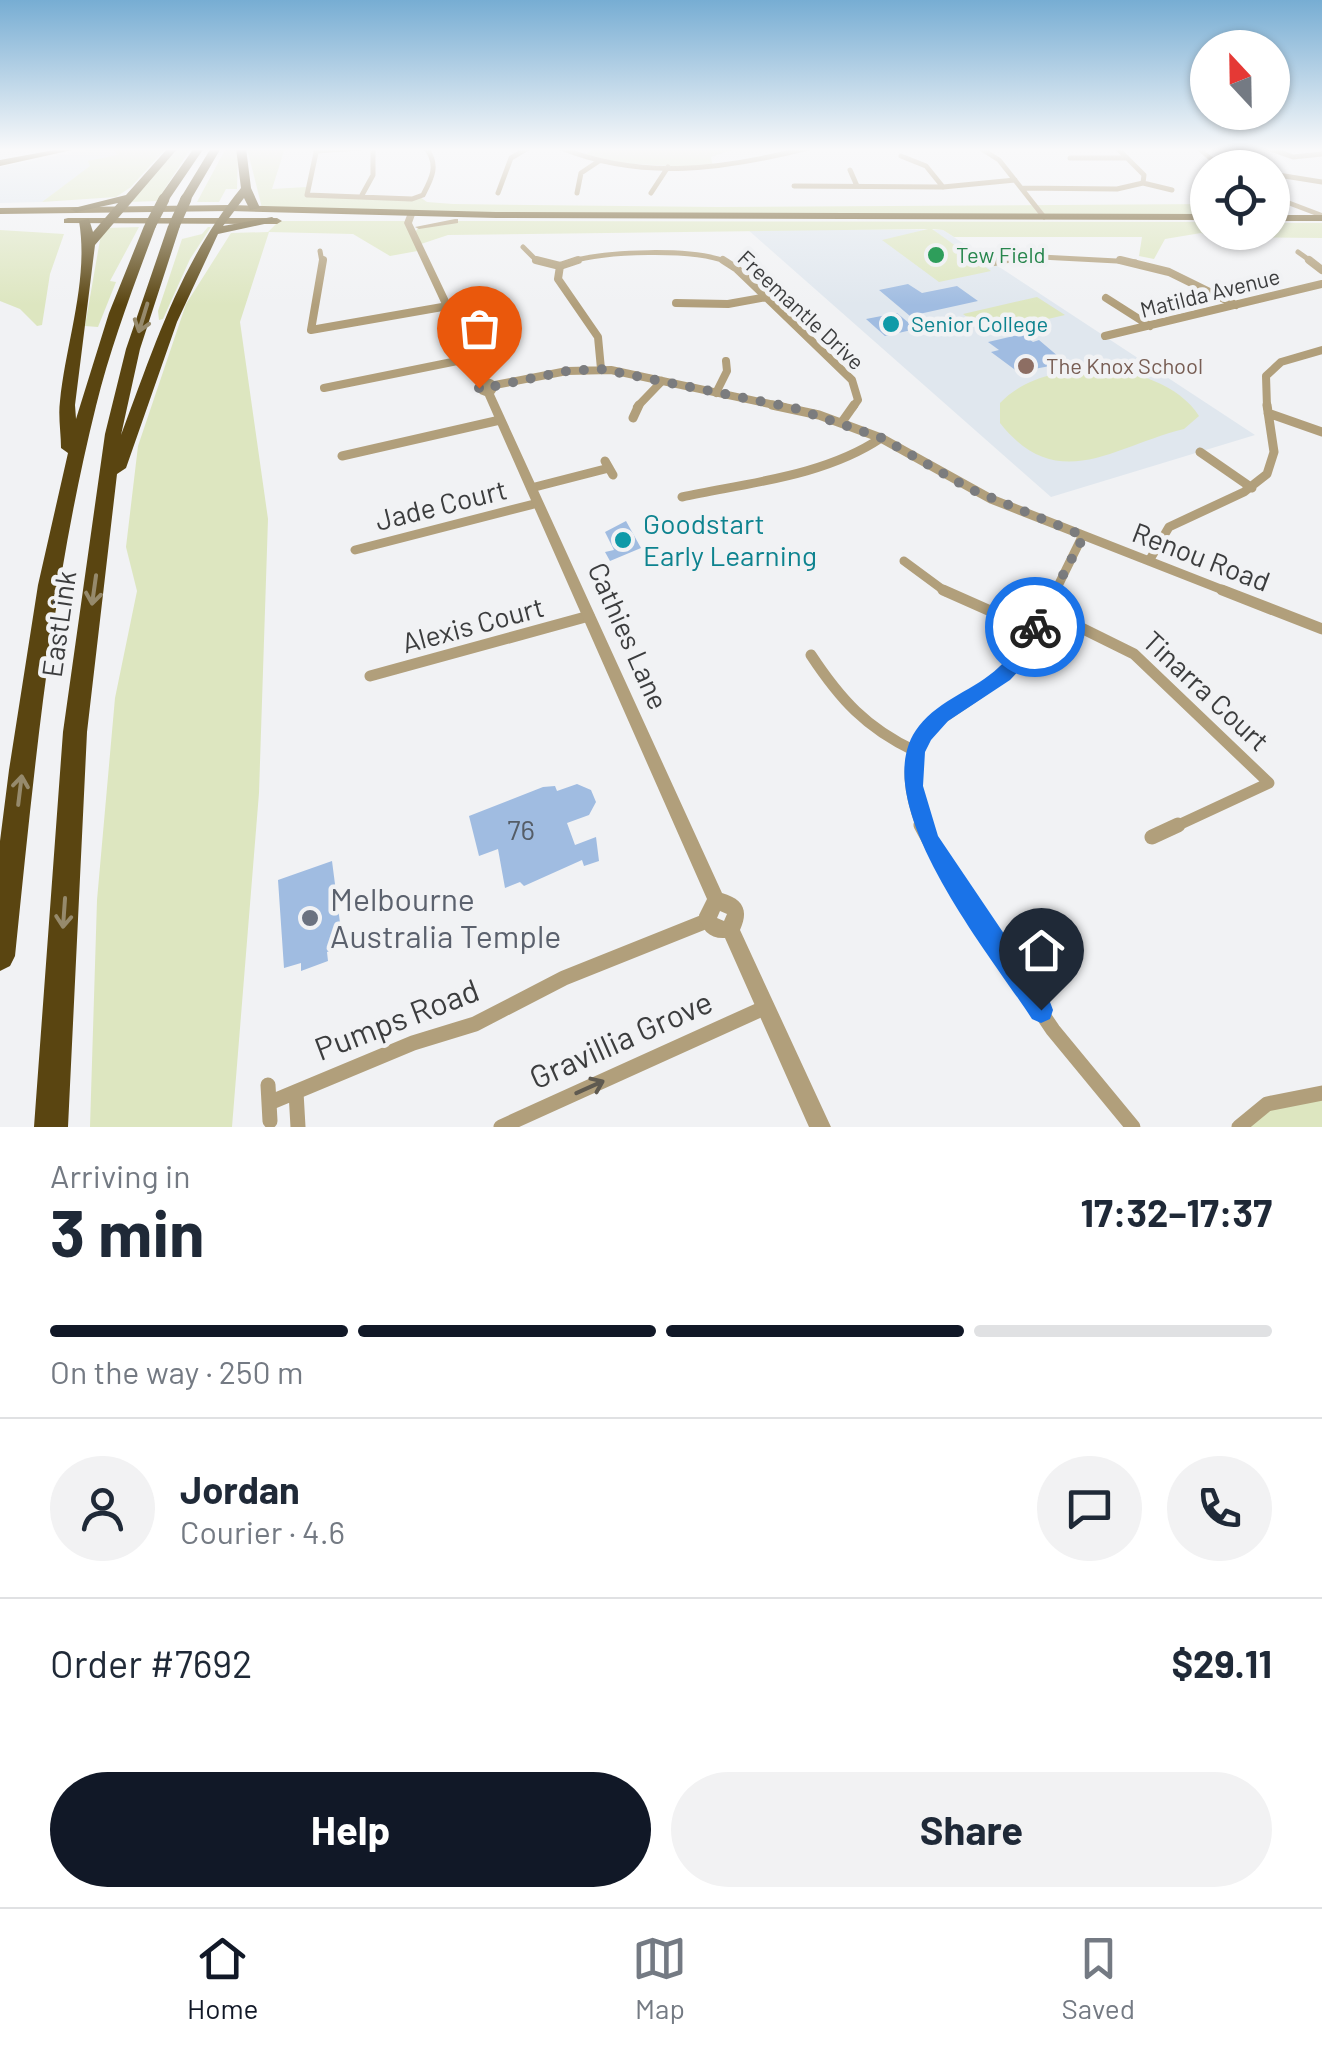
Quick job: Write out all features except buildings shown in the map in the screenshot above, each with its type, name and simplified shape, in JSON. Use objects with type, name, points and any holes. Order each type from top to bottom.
[{"type":"highway","points":[[88,244],[126,201]]},
{"type":"highway","name":"EastLink","points":[[0,956],[27,732],[72,460],[113,320],[163,201]]},
{"type":"highway","name":"EastLink","points":[[51,1127],[75,732],[106,493],[120,400],[148,301],[186,201]]},
{"type":"highway","points":[[106,493],[174,304],[217,226],[236,201]]},
{"type":"highway","points":[[251,201],[254,208]]},
{"type":"highway","points":[[0,211],[124,203],[254,208],[414,222],[496,218],[1044,216],[1190,220]]},
{"type":"highway","points":[[1290,203],[1294,212],[1290,214]]},
{"type":"highway","points":[[0,222],[109,220],[217,226],[272,220],[414,222],[496,218],[1190,220]]},
{"type":"highway","points":[[1290,220],[1322,219]]},
{"type":"highway","points":[[72,460],[67,405],[88,244],[85,221]]},
{"type":"street","points":[[1032,201],[1044,216]]},
{"type":"street","points":[[1290,203],[1322,219]]},
{"type":"street","name":"Cathies Lane","points":[[414,222],[448,306],[489,387],[713,911],[734,908],[735,921],[730,928],[766,1007]]},
{"type":"street","points":[[523,247],[536,260],[560,266],[556,276],[600,341],[601,369]]},
{"type":"street","points":[[320,252],[323,258],[311,330],[448,306]]},
{"type":"street","points":[[1298,252],[1322,270]]},
{"type":"street","name":"Freemantle Drive","points":[[560,266],[588,256],[706,256],[733,265],[854,383],[857,404],[842,422]]},
{"type":"street","points":[[994,262],[1027,257],[1132,259],[1174,271],[1236,305]]},
{"type":"street","name":"Matilda Avenue","points":[[1105,336],[1322,284]]},
{"type":"street","points":[[676,303],[728,304],[767,298]]},
{"type":"street","points":[[1106,298],[1150,326]]},
{"type":"street","points":[[1149,561],[1163,534],[1185,516],[1252,488],[1268,474],[1274,458],[1265,382],[1269,372],[1280,362],[1322,350]]},
{"type":"street","points":[[324,388],[472,358]]},
{"type":"street","points":[[716,394],[727,371],[726,361]]},
{"type":"street","name":"Renou Road","points":[[489,387],[567,371],[601,369],[794,408],[882,438],[970,489],[1322,628]]},
{"type":"street","points":[[633,418],[662,381]]},
{"type":"street","points":[[1268,413],[1322,432]]},
{"type":"street","points":[[342,456],[500,420]]},
{"type":"street","points":[[682,497],[705,489],[760,483],[818,467],[864,450],[882,438]]},
{"type":"street","points":[[1200,452],[1252,488]]},
{"type":"street","points":[[530,488],[609,468]]},
{"type":"street","name":"Jade Court","points":[[355,550],[538,503]]},
{"type":"street","points":[[1084,536],[1012,667],[941,716],[924,734],[915,751],[914,800],[929,841],[1080,1067],[1134,1127]]},
{"type":"street","points":[[904,561],[946,592],[1032,630]]},
{"type":"street","name":"Tinarra Court","points":[[1045,610],[1134,654],[1269,783],[1152,837]]},
{"type":"street","name":"Alexis Court","points":[[370,676],[588,616]]},
{"type":"street","points":[[811,654],[855,718],[874,732],[915,751]]},
{"type":"street","name":"Pumps Road","points":[[270,1122],[269,1094],[296,1092],[414,1043],[486,1020],[564,978],[713,911]]},
{"type":"street","points":[[766,1007],[820,1127]]},
{"type":"street","name":"Gravillia Grove","points":[[501,1127],[766,1007]]},
{"type":"street","points":[[296,1092],[298,1127]]},
{"type":"street","points":[[1239,1127],[1267,1104],[1322,1093]]},
{"type":"shaded area","points":[[0,201],[44,201],[42,202]]},
{"type":"shaded area","name":"The Knox School","points":[[747,229],[943,230],[1255,435],[1051,497]]},
{"type":"green space","points":[[260,201],[717,207],[1190,204],[1190,217],[496,215],[262,208]]},
{"type":"green space","points":[[279,221],[407,221],[415,232],[419,227],[455,221],[1190,222],[1190,235],[1165,239],[1154,259],[1139,256],[1142,237],[954,237],[932,229],[991,271],[939,282],[882,240],[928,229],[448,235],[421,244],[423,250],[390,256],[353,234],[269,232],[240,322],[268,519],[259,793],[232,1127],[90,1127],[97,900],[115,698],[137,591],[126,547],[138,446],[186,304],[231,233],[268,232]]},
{"type":"green space","points":[[1290,223],[1322,223],[1322,238],[1290,238]]},
{"type":"green space","points":[[139,227],[110,281],[116,282],[98,327],[85,326],[101,234],[106,228]]},
{"type":"green space","points":[[208,227],[163,319],[159,320],[158,311],[182,239],[202,234]]},
{"type":"green space","points":[[0,230],[64,234],[50,274],[42,325],[37,326],[20,309],[0,301]]},
{"type":"green space","points":[[1037,297],[1065,315],[989,333],[963,314]]},
{"type":"green space","points":[[1097,369],[1154,381],[1180,396],[1199,416],[1184,429],[1110,454],[1065,461],[1043,457],[1022,445],[1000,423],[1000,403],[1021,387],[1058,373]]},
{"type":"green space","points":[[1322,1093],[1322,1127],[1239,1127],[1250,1114]]},
{"type":"way so far","points":[[479,388],[567,371],[623,371],[794,408],[866,432],[911,453],[970,489],[1084,536],[1035,627]]},
{"type":"place","name":"Tew Field","points":[[936,255]]},
{"type":"place","name":"Senior College","points":[[891,324]]},
{"type":"place","name":"The Knox School","points":[[1026,366]]},
{"type":"place","name":"Goodstart Early Learning","points":[[623,540]]},
{"type":"place","name":"Melbourne Australia Temple","points":[[310,918]]},
{"type":"route","points":[[1035,627],[1004,675],[941,716],[924,734],[915,751],[912,786],[929,841],[1041,1010]]}]
